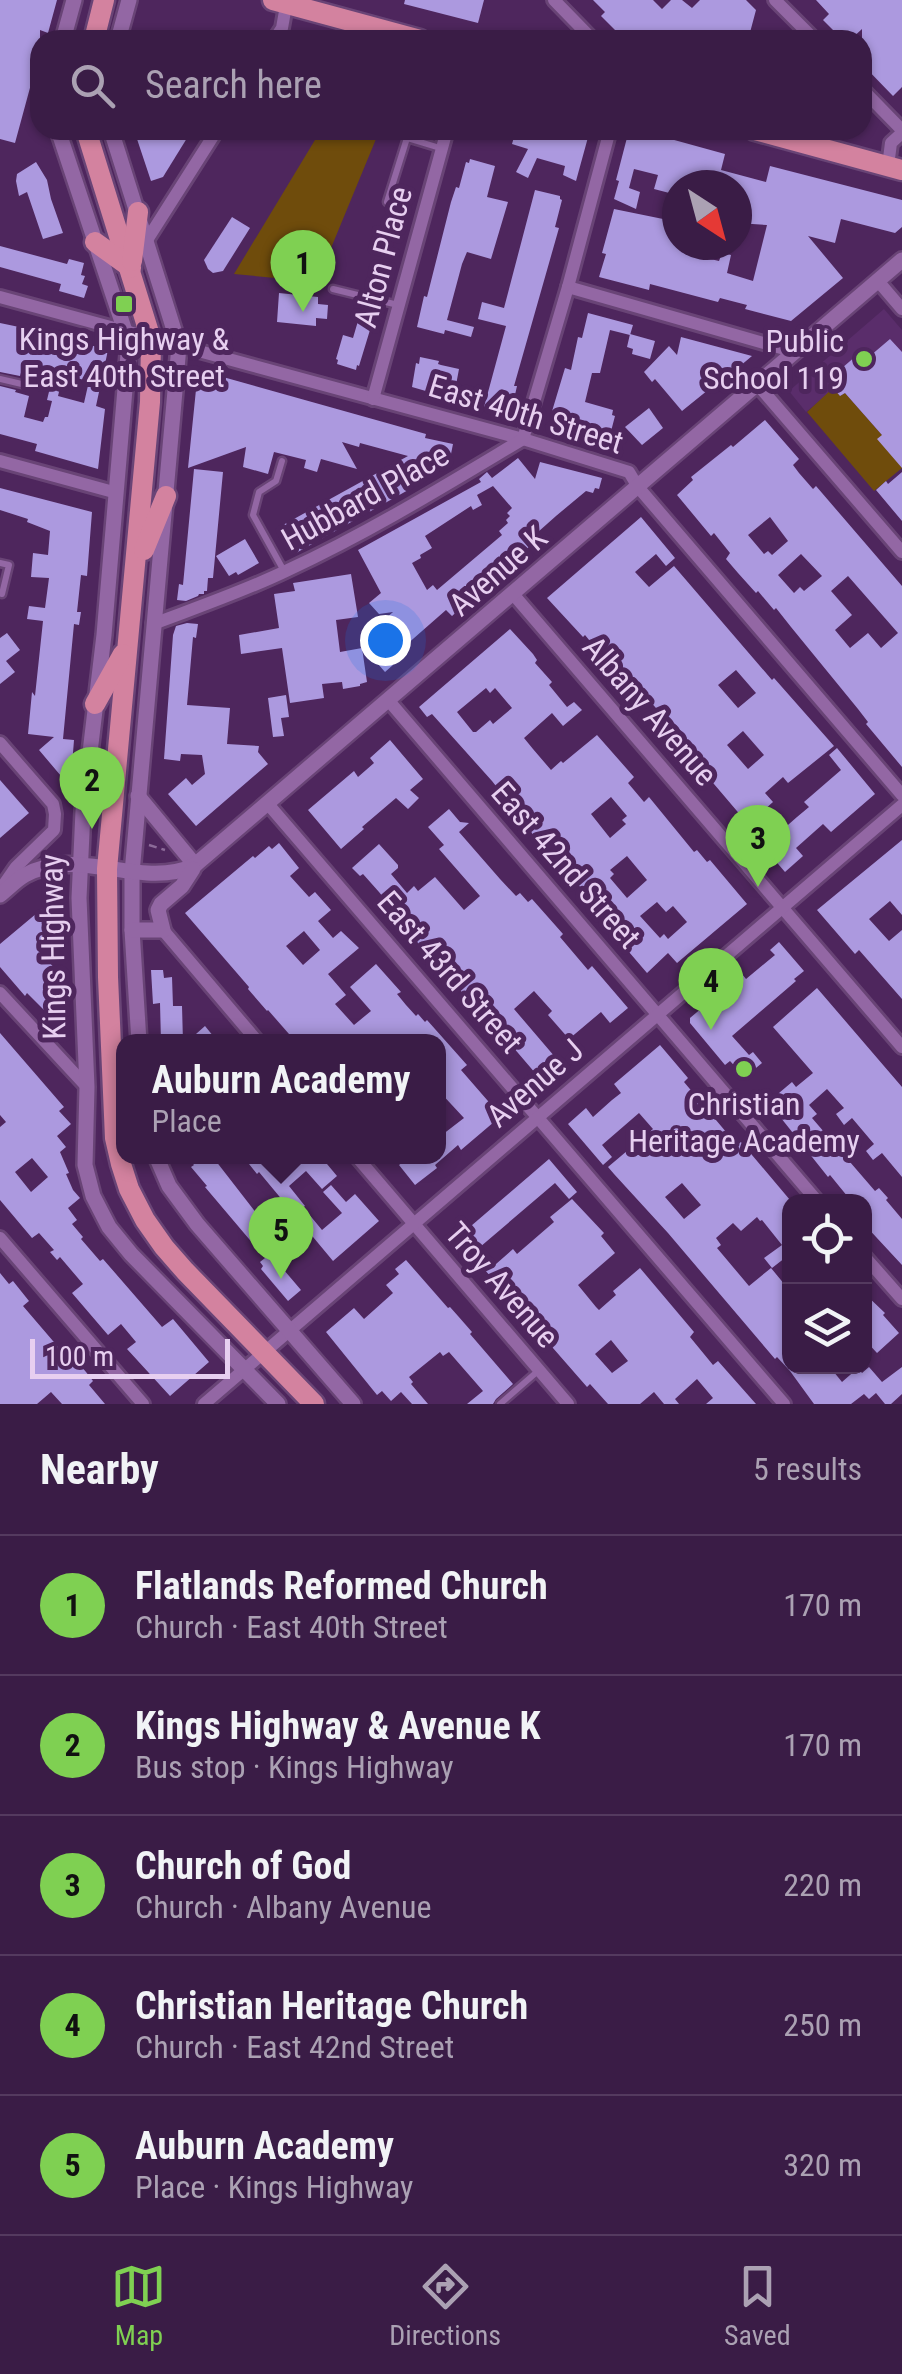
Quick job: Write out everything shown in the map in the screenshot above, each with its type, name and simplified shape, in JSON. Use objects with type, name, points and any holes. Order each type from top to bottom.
[{"type":"main road","points":[[96,30],[104,0]]},
{"type":"main road","points":[[282,1],[385,30]]},
{"type":"main road","name":"Kings Highway","points":[[89,140],[151,339],[150,402],[107,868],[116,1142]]},
{"type":"main road","points":[[792,140],[895,168]]},
{"type":"main road","points":[[96,242],[131,268],[138,212]]},
{"type":"main road","points":[[136,570],[166,496]]},
{"type":"main road","points":[[95,704],[127,648]]},
{"type":"main road","name":"Kings Highway","points":[[121,1164],[146,1220],[164,1247],[314,1404]]},
{"type":"street","points":[[66,30],[74,0]]},
{"type":"street","points":[[121,30],[129,0]]},
{"type":"street","points":[[554,0],[583,30]]},
{"type":"street","points":[[775,0],[804,30]]},
{"type":"street","points":[[281,30],[282,1]]},
{"type":"street","points":[[872,99],[902,131],[891,143],[895,168]]},
{"type":"street","name":"Kings Highway","points":[[61,140],[128,354],[80,864],[87,1088],[85,1165],[93,1196],[108,1227],[278,1404]]},
{"type":"street","points":[[114,140],[179,346],[132,873],[138,1034]]},
{"type":"street","points":[[147,240],[211,140]]},
{"type":"street","name":"Alton Place","points":[[374,398],[444,140]]},
{"type":"street","points":[[522,439],[607,140]]},
{"type":"street","name":"Avenue K","points":[[163,930],[158,910],[161,904],[182,886],[196,865],[902,260]]},
{"type":"street","points":[[878,281],[902,309]]},
{"type":"street","points":[[568,287],[795,352]]},
{"type":"street","name":"East 40th Street","points":[[0,297],[522,439],[629,472],[902,795]]},
{"type":"street","points":[[758,384],[902,552]]},
{"type":"street","name":"Hubbard Place","points":[[153,624],[285,572],[375,526],[522,439]]},
{"type":"street","points":[[0,461],[116,493]]},
{"type":"street","name":"Albany Avenue","points":[[513,594],[902,1047]]},
{"type":"street","name":"East 42nd Street","points":[[388,701],[811,1194]]},
{"type":"street","points":[[0,743],[52,804],[55,814],[54,830],[16,867],[0,893]]},
{"type":"street","points":[[0,893],[25,875],[44,868],[80,864],[132,873],[178,874],[196,865],[138,796]]},
{"type":"street","name":"East 43rd Street","points":[[268,804],[784,1404]]},
{"type":"street","name":"Avenue J","points":[[204,1404],[902,805]]},
{"type":"street","points":[[132,930],[163,930],[251,1034]]},
{"type":"street","points":[[0,992],[87,1088]]},
{"type":"street","points":[[159,1164],[169,1186],[197,1224],[353,1404]]},
{"type":"street","name":"Troy Avenue","points":[[363,1164],[568,1404]]},
{"type":"street","points":[[0,1238],[143,1404]]},
{"type":"street","points":[[872,1265],[902,1299]]},
{"type":"lane","points":[[387,202],[406,140]]},
{"type":"lane","points":[[414,140],[442,148]]},
{"type":"lane","points":[[332,289],[399,306]]},
{"type":"lane","points":[[0,379],[26,386]]},
{"type":"lane","points":[[282,461],[276,481],[260,492],[253,515],[285,572]]},
{"type":"lane","points":[[0,563],[9,565],[2,594]]},
{"type":"lane","points":[[500,1404],[538,1370]]},
{"type":"path","points":[[146,844],[175,853]]},
{"type":"shaded area","points":[[315,140],[376,140],[317,282],[234,274]]},
{"type":"shaded area","name":"Public School 119","points":[[884,309],[902,330],[902,466],[834,389],[806,412],[789,391]]},
{"type":"shaded area","points":[[833,388],[840,396],[845,393],[882,435],[902,468],[874,491],[807,412]]},
{"type":"building","points":[[0,0],[57,0],[49,30],[30,30],[30,88],[15,143],[0,139]]},
{"type":"building","points":[[405,0],[484,0],[478,23],[404,4]]},
{"type":"building","points":[[593,0],[653,0],[662,9],[671,0],[682,0],[692,8],[700,0],[746,0],[756,10],[751,30],[615,30],[601,16],[605,12]]},
{"type":"building","points":[[816,0],[902,0],[902,87],[893,96],[872,74],[872,30],[833,30],[823,20],[829,14]]},
{"type":"building","points":[[137,140],[186,140],[163,177],[151,181]]},
{"type":"building","points":[[513,140],[587,140],[576,181],[563,175],[565,166],[537,158],[528,178],[516,172],[528,149],[512,144]]},
{"type":"building","points":[[626,140],[674,140],[725,154],[721,170],[662,170],[662,191],[654,189],[658,175],[634,169],[629,188],[640,192],[636,209],[614,199],[619,181],[616,180]]},
{"type":"building","points":[[470,159],[495,166],[487,197],[508,202],[491,259],[467,252],[462,264],[447,320],[474,327],[471,337],[417,327],[451,202]]},
{"type":"building","points":[[36,162],[47,180],[63,233],[43,239],[27,192],[19,196],[16,181],[17,174]]},
{"type":"building","points":[[770,166],[902,200],[902,227],[895,233],[841,219],[835,243],[808,236],[843,278],[791,321],[720,298],[718,302],[650,284],[649,290],[599,277],[614,209],[662,219],[662,260],[730,260],[727,273],[753,281],[767,225],[752,224],[752,178],[766,182]]},
{"type":"building","points":[[535,190],[560,196],[555,227],[559,228],[514,386],[510,417],[484,407],[506,326],[478,319],[482,302],[504,308]]},
{"type":"building","points":[[232,217],[250,228],[223,271],[213,273],[204,260]]},
{"type":"building","points":[[0,246],[67,264],[69,259],[84,263],[82,284],[88,286],[84,298],[59,291],[61,284],[0,267]]},
{"type":"building","points":[[279,293],[318,297],[318,304],[328,305],[327,319],[316,318],[316,326],[277,322]]},
{"type":"building","points":[[363,304],[377,307],[356,370],[337,364],[336,359],[343,335],[353,338]]},
{"type":"building","points":[[588,313],[633,325],[630,335],[610,330],[600,373],[592,373],[585,402],[613,410],[609,439],[562,427],[564,422],[550,418],[565,368],[571,370]]},
{"type":"building","points":[[0,323],[108,350],[96,406],[105,409],[98,469],[35,451],[37,444],[0,434],[0,386],[29,396],[24,417],[43,422],[52,401],[47,400],[54,371],[24,362],[20,376],[0,372]],"holes":[[[63,375],[89,381],[84,403],[58,396]]]},
{"type":"building","points":[[630,334],[655,341],[650,359],[632,354],[633,349],[627,347]]},
{"type":"building","points":[[681,337],[752,356],[682,411],[644,372],[669,346],[677,355]]},
{"type":"building","name":"Public School 119","points":[[890,339],[902,352],[902,468],[877,439],[882,435],[845,393],[840,396],[827,381],[864,349],[870,356]]},
{"type":"building","points":[[420,357],[459,369],[456,385],[470,388],[467,403],[412,387]]},
{"type":"building","points":[[198,370],[426,434],[425,438],[453,444],[450,459],[432,455],[429,475],[407,471],[413,482],[408,485],[410,489],[296,553],[283,525],[408,456],[342,442],[357,469],[321,459],[317,472],[304,468],[306,460],[274,452],[268,474],[243,467],[246,447],[188,468]]},
{"type":"building","points":[[649,408],[663,428],[642,445],[625,427]]},
{"type":"building","points":[[765,420],[799,459],[793,465],[799,473],[813,489],[816,486],[902,586],[902,767],[776,608],[756,593],[726,559],[730,553],[714,533],[711,536],[677,495],[693,480],[691,477]],"holes":[[[770,517],[788,541],[772,555],[768,551],[764,554],[748,535]],[[801,554],[822,576],[804,591],[800,587],[794,593],[778,575]],[[848,576],[898,633],[881,648],[868,633],[850,648],[835,630],[852,615],[831,591]]]},
{"type":"building","points":[[518,458],[535,479],[540,462],[602,478],[599,489],[595,488],[593,493],[586,491],[556,516],[538,532],[541,536],[452,616],[446,610],[389,660],[393,665],[385,672],[364,648],[381,646],[372,636],[377,632],[374,629],[393,612],[379,614],[369,603],[381,593],[358,550],[481,482],[479,479],[487,472],[492,478]],"holes":[[[493,486],[512,508],[507,513],[508,523],[499,531],[502,535],[437,590],[433,585],[427,590],[412,563],[432,548],[425,536],[471,506],[473,510],[482,505],[477,495]]]},
{"type":"building","points":[[194,469],[223,472],[213,578],[208,578],[204,594],[186,601],[177,600],[179,584],[183,585]]},
{"type":"building","points":[[902,472],[902,521],[876,490]]},
{"type":"building","points":[[0,488],[92,512],[87,576],[81,575],[77,612],[81,612],[79,625],[74,624],[63,739],[74,740],[72,766],[61,776],[39,750],[54,737],[28,734],[43,621],[27,619],[29,606],[45,608],[49,578],[31,577],[33,553],[48,555],[50,531],[0,510]]},
{"type":"building","points":[[641,517],[675,558],[666,566],[656,554],[635,572],[649,587],[674,566],[834,746],[788,783],[783,777],[765,793],[773,802],[748,824],[674,737],[681,731],[666,714],[663,716],[641,691],[635,696],[585,635],[547,598]],"holes":[[[736,670],[756,693],[738,708],[718,685]],[[743,731],[764,755],[748,769],[727,745]]]},
{"type":"building","points":[[245,539],[259,563],[229,576],[216,556]]},
{"type":"building","points":[[351,574],[358,617],[336,620],[340,652],[362,648],[367,682],[343,689],[342,682],[322,684],[324,698],[290,703],[282,648],[241,654],[239,635],[279,628],[274,594],[295,591],[293,583]]},
{"type":"building","points":[[198,624],[196,638],[193,637],[187,705],[230,708],[227,744],[259,746],[258,752],[268,764],[196,826],[168,794],[186,778],[192,785],[205,774],[202,755],[181,754],[180,761],[164,759],[173,635],[176,626]]},
{"type":"building","points":[[510,629],[533,654],[535,663],[552,682],[549,685],[567,707],[574,702],[582,710],[563,726],[552,713],[524,738],[551,770],[597,735],[634,777],[628,783],[644,802],[649,797],[694,852],[697,850],[707,862],[710,860],[747,904],[677,963],[668,953],[647,973],[617,938],[621,935],[500,798],[503,795],[492,781],[432,714],[427,717],[419,707]],"holes":[[[486,688],[490,693],[495,688],[512,708],[476,732],[457,712]],[[611,797],[627,816],[622,820],[626,824],[610,838],[591,814]],[[627,856],[647,880],[627,898],[610,878],[614,874],[610,870]],[[657,902],[666,912],[673,906],[687,922],[668,939],[664,934],[660,938],[640,916]]]},
{"type":"building","points":[[7,633],[20,650],[6,661],[15,672],[0,684],[0,638]]},
{"type":"building","points":[[286,695],[289,717],[281,718],[284,736],[273,737],[268,698]]},
{"type":"building","points":[[390,740],[423,779],[410,790],[419,798],[408,809],[396,798],[341,849],[308,810],[354,771],[358,777],[374,763],[370,758]]},
{"type":"building","points":[[837,748],[875,794],[831,832],[823,824],[796,848],[803,856],[785,872],[747,828],[756,820],[772,839],[809,807],[804,802],[841,770],[829,755]]},
{"type":"building","points":[[0,780],[29,813],[0,838]]},
{"type":"building","points":[[449,809],[460,822],[469,823],[459,832],[500,879],[516,896],[520,893],[528,902],[532,899],[588,970],[592,966],[628,1008],[610,1023],[601,1012],[569,1039],[534,991],[514,1009],[561,1064],[542,1081],[501,1033],[497,1037],[488,1027],[491,1025],[388,910],[391,907],[379,892],[352,868],[379,844],[398,865],[391,874],[407,893],[414,886],[418,891],[435,877],[464,910],[480,896],[439,849],[444,845],[428,827]]},
{"type":"building","points":[[902,840],[902,915],[890,901],[869,919],[889,941],[902,930],[902,999],[817,910]]},
{"type":"building","points":[[279,843],[299,868],[290,876],[309,897],[315,892],[331,910],[318,921],[333,938],[341,931],[359,948],[328,974],[346,995],[335,1004],[354,1025],[371,1011],[350,987],[376,964],[401,992],[397,994],[406,1005],[439,1034],[289,1034],[185,913],[269,846],[272,849]],"holes":[[[304,931],[320,950],[303,965],[286,946]]]},
{"type":"building","points":[[43,908],[58,925],[58,931],[38,950],[58,972],[54,975],[63,985],[54,993],[66,1008],[53,1019],[27,993],[25,996],[0,967],[0,944]]},
{"type":"building","points":[[779,942],[804,971],[732,1036],[762,1063],[745,1077],[730,1061],[725,1065],[690,1018],[742,974],[746,979],[775,955],[770,950]]},
{"type":"building","points":[[151,970],[163,970],[164,978],[172,977],[173,1006],[182,1006],[183,1034],[161,1034],[160,1003],[153,1004]]},
{"type":"building","points":[[817,988],[902,1087],[902,1177],[882,1153],[873,1160],[866,1151],[874,1144],[852,1118],[844,1125],[836,1114],[844,1108],[827,1089],[809,1105],[817,1114],[812,1118],[875,1191],[879,1188],[888,1198],[902,1219],[902,1265],[872,1233],[872,1194],[845,1194],[766,1104],[792,1082],[796,1087],[813,1073],[773,1027]]},
{"type":"building","points":[[0,1033],[64,1107],[59,1111],[71,1124],[57,1136],[66,1147],[60,1152],[69,1173],[66,1174],[80,1198],[68,1208],[77,1220],[72,1224],[81,1239],[162,1327],[173,1319],[209,1362],[170,1396],[127,1349],[136,1342],[121,1324],[108,1335],[72,1293],[83,1284],[60,1257],[57,1260],[50,1252],[54,1250],[39,1233],[32,1238],[0,1200],[0,1127],[6,1122],[0,1115]],"holes":[[[32,1158],[48,1177],[31,1192],[15,1172]]]},
{"type":"building","points":[[446,1041],[467,1065],[461,1070],[501,1116],[461,1150],[458,1145],[446,1155],[446,1132],[464,1118],[446,1099]]},
{"type":"building","points":[[660,1045],[688,1078],[684,1082],[785,1194],[782,1245],[757,1217],[741,1231],[733,1223],[716,1238],[721,1245],[717,1248],[749,1286],[771,1268],[782,1281],[782,1362],[608,1167],[653,1129],[639,1113],[602,1145],[612,1157],[603,1165],[568,1124],[586,1108],[593,1117],[621,1093],[614,1084]],"holes":[[[682,1183],[701,1205],[684,1219],[665,1197]]]},
{"type":"building","points":[[549,1159],[577,1192],[569,1199],[555,1183],[480,1247],[496,1264],[513,1249],[517,1254],[554,1222],[550,1217],[572,1199],[604,1233],[601,1236],[615,1253],[578,1285],[596,1307],[599,1310],[616,1295],[613,1291],[640,1268],[694,1332],[690,1337],[713,1365],[718,1361],[756,1404],[706,1404],[713,1398],[697,1379],[675,1399],[679,1404],[664,1404],[654,1392],[640,1404],[608,1404],[590,1384],[587,1387],[457,1238]],"holes":[[[611,1340],[628,1361],[612,1373],[595,1354]]]},
{"type":"building","points":[[218,1164],[288,1254],[278,1263],[301,1290],[288,1301],[261,1269],[260,1262],[265,1258],[205,1187],[191,1167]]},
{"type":"building","points":[[249,1164],[327,1164],[337,1176],[322,1189],[306,1171],[289,1186],[322,1230],[342,1213],[323,1192],[331,1185],[346,1202],[355,1194],[379,1221],[333,1261]]},
{"type":"building","points":[[436,1164],[437,1168],[415,1185],[399,1165]]},
{"type":"building","points":[[782,1245],[782,1260],[772,1268],[764,1258]]},
{"type":"building","points":[[406,1260],[513,1384],[493,1404],[467,1404],[483,1391],[449,1352],[443,1356],[440,1352],[409,1377],[428,1404],[412,1404],[401,1392],[391,1401],[382,1391],[377,1395],[326,1332],[354,1308],[364,1319],[393,1293],[386,1285],[399,1274],[395,1269]]},
{"type":"building","points":[[0,1273],[9,1284],[13,1281],[29,1301],[23,1306],[65,1355],[69,1352],[86,1372],[93,1381],[89,1385],[105,1404],[62,1404],[51,1392],[37,1404],[0,1404]]},
{"type":"building","points":[[872,1301],[899,1333],[877,1353],[872,1348]]},
{"type":"building","points":[[902,1367],[902,1394],[891,1404],[885,1404],[876,1393],[869,1399],[864,1394],[851,1404],[814,1404],[792,1374],[836,1374],[842,1382],[851,1374],[872,1374],[872,1370],[882,1382]]},
{"type":"place","name":"Kings Highway & East 40th Street","points":[[124,304]]},
{"type":"place","name":"Flatlands Reformed Church","points":[[303,312]]},
{"type":"place","name":"Public School 119","points":[[864,359]]},
{"type":"place","name":"Kings Highway & Avenue K","points":[[92,829]]},
{"type":"place","name":"Church of God","points":[[758,887]]},
{"type":"place","name":"Christian Heritage Church","points":[[711,1030]]},
{"type":"place","name":"Christian Heritage Academy","points":[[744,1069]]},
{"type":"place","name":"Auburn Academy","points":[[281,1279]]}]
